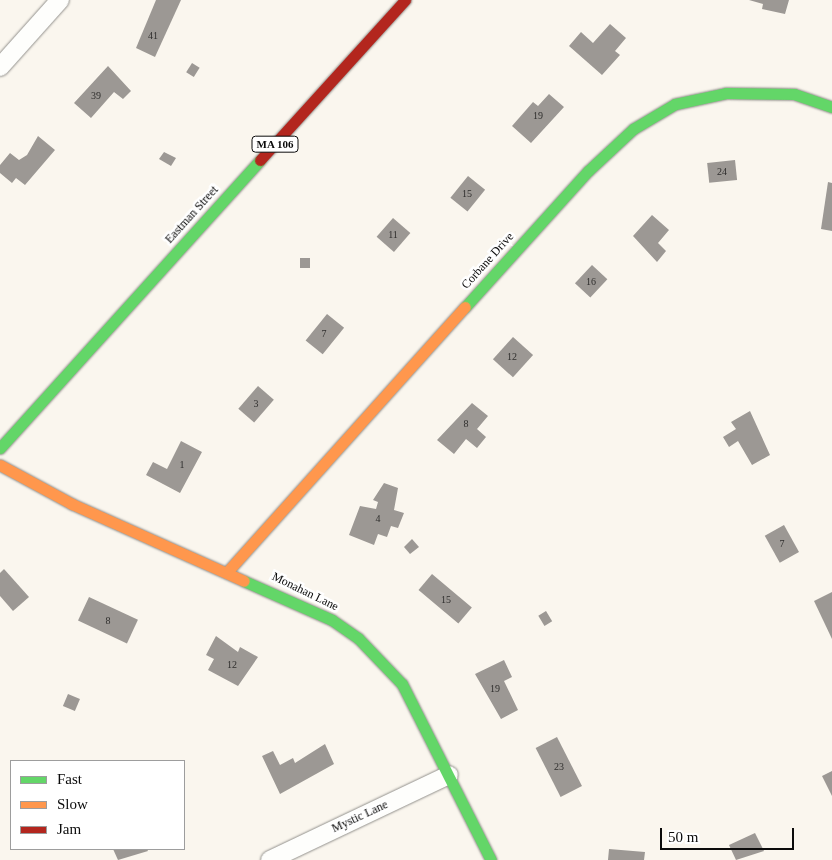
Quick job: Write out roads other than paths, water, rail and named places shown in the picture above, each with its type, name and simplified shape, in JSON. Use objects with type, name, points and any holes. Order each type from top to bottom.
[{"type":"street","points":[[0,67],[60,0]]},
{"type":"street","name":"Eastman Street","points":[[0,448],[405,0]]},
{"type":"street","name":"Corbane Drive","points":[[227,572],[588,171],[633,129],[675,104],[726,93],[794,94],[832,107]]},
{"type":"street","name":"Monahan Lane","points":[[0,466],[72,504],[332,620],[358,638],[402,684],[491,860]]},
{"type":"street","name":"Mystic Lane","points":[[270,860],[449,775]]}]
